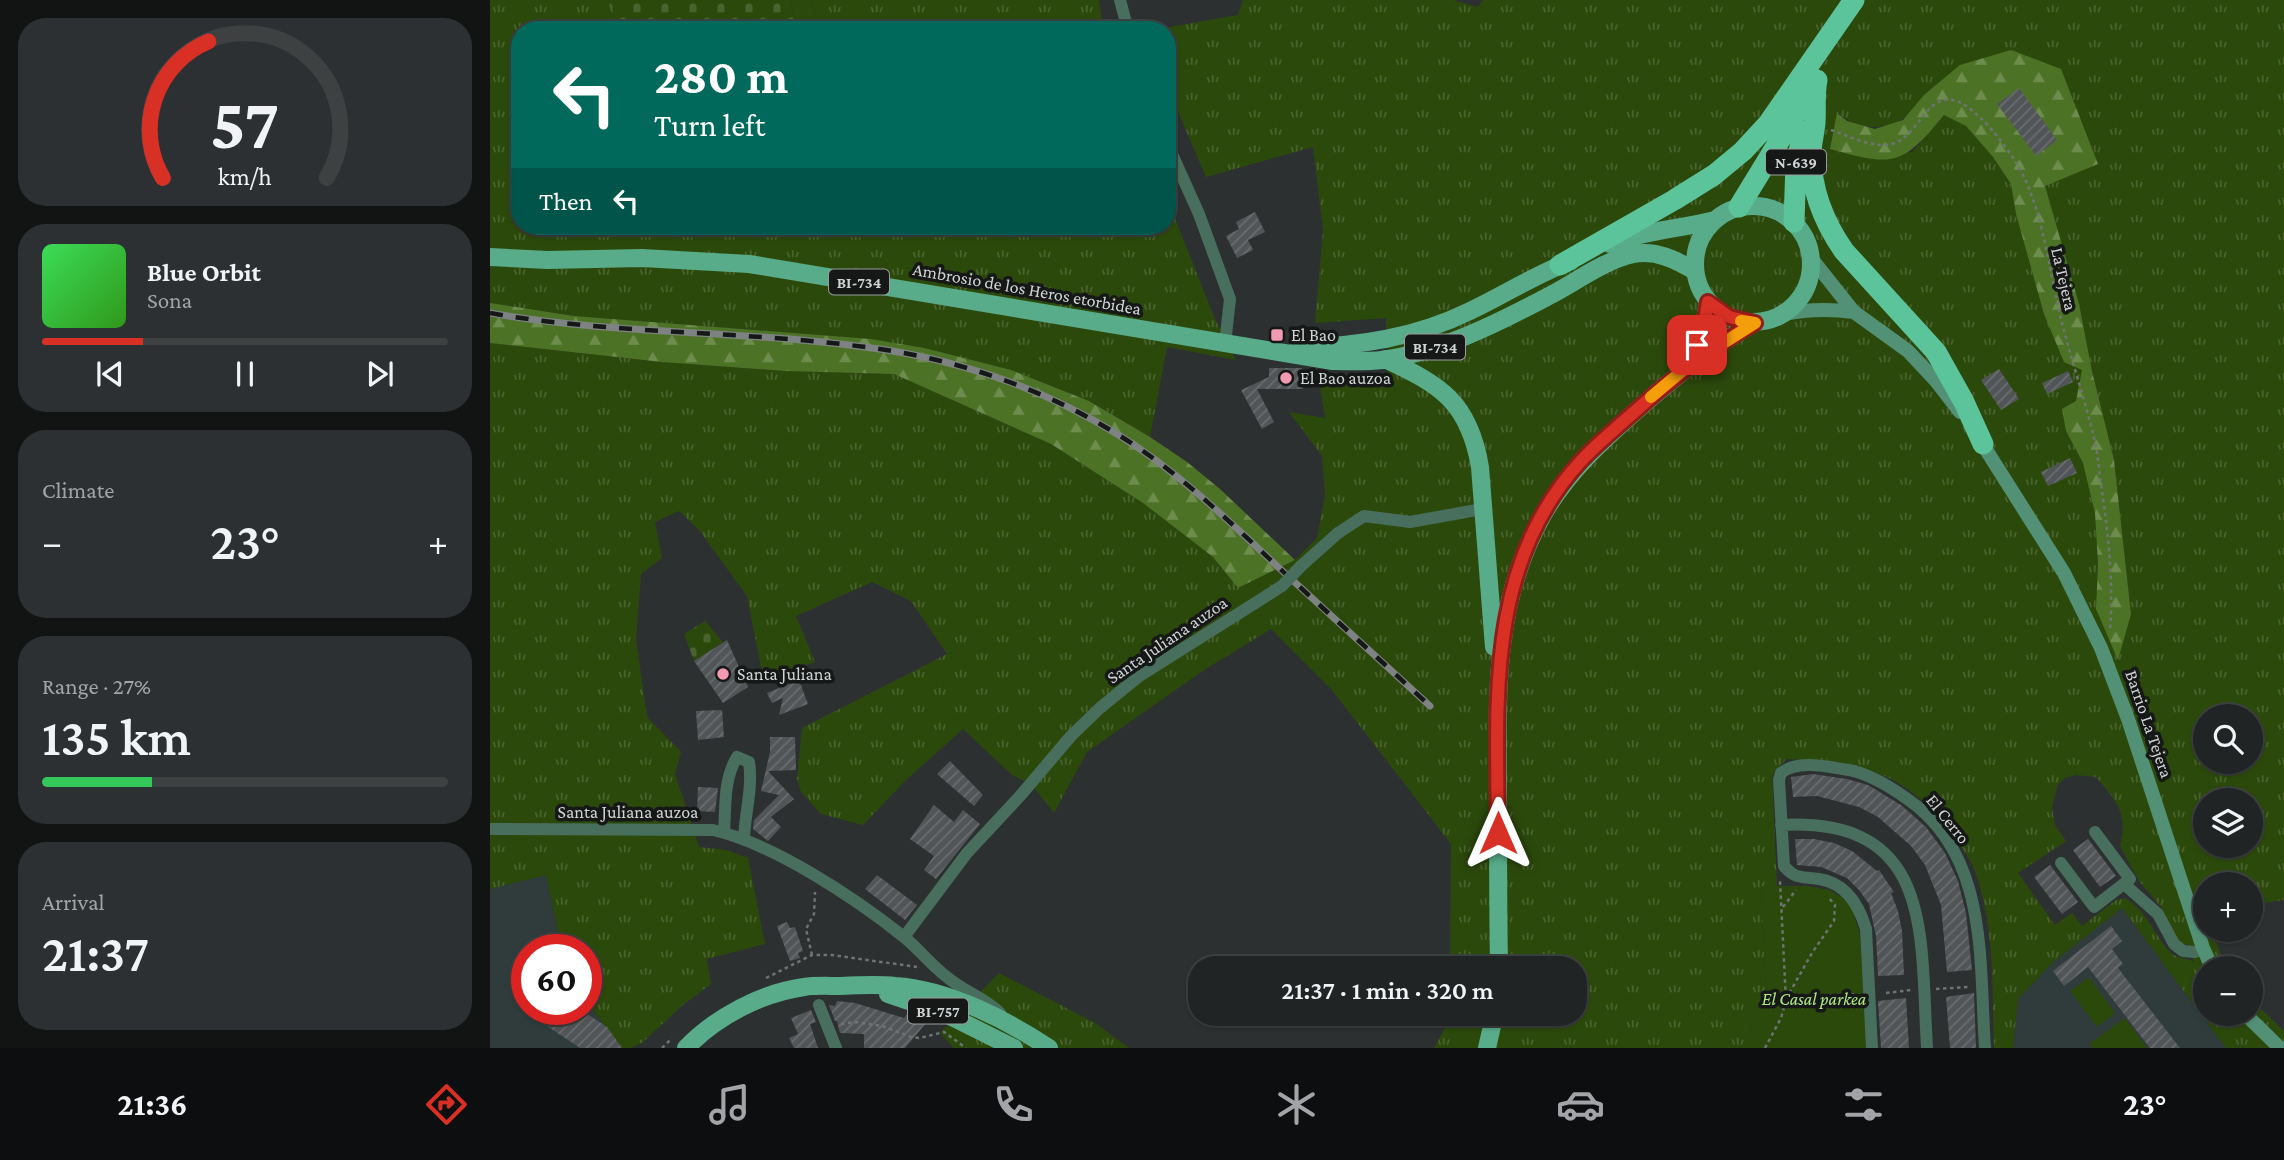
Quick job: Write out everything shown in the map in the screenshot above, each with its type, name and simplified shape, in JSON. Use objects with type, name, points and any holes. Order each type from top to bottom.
[{"type":"highway","name":"N-639","points":[[1739,207],[1817,80],[1855,0]]},
{"type":"highway","points":[[1560,265],[1674,200],[1714,175],[1743,151],[1768,124],[1855,0]]},
{"type":"highway","name":"N-639","points":[[1794,222],[1796,163],[1801,137],[1814,114],[1817,80]]},
{"type":"highway","points":[[1814,114],[1811,151],[1814,185],[1821,211],[1832,234],[1857,266],[1936,352],[1964,402],[1983,444]]},
{"type":"main road","points":[[1497,689],[1508,604],[1520,564],[1545,511],[1580,462],[1689,365],[1755,323],[1784,314],[1805,290],[1810,275],[1811,258],[1808,245],[1794,222],[1769,208],[1739,207],[1715,220],[1705,230],[1698,243],[1695,271],[1697,282],[1708,302],[1729,317],[1755,323]]},
{"type":"main road","name":"BI-734","points":[[1263,349],[1345,346],[1405,336],[1470,312],[1560,265],[1631,236],[1715,220]]},
{"type":"main road","name":"BI-734","points":[[1263,349],[1334,361],[1385,359],[1444,345],[1491,325],[1618,259],[1633,254],[1662,255],[1695,271]]},
{"type":"main road","name":"Ambrosio de los Heros etorbidea","points":[[490,257],[547,260],[642,258],[749,264],[1263,349]]},
{"type":"main road","points":[[1689,365],[1704,325],[1708,302]]},
{"type":"main road","points":[[1385,359],[1418,374],[1446,392],[1464,417],[1475,441],[1480,467],[1497,689],[1499,956]]},
{"type":"main road","name":"BI-757","points":[[858,985],[944,1013],[1016,1048]]},
{"type":"main road","name":"BI-757","points":[[686,1048],[711,1026],[772,995],[804,986],[858,985],[897,986],[964,1002],[1011,1024],[1049,1048]]},
{"type":"main road","points":[[1487,1048],[1492,1026]]},
{"type":"street","points":[[1120,0],[1126,21]]},
{"type":"street","points":[[1176,163],[1199,214],[1230,299],[1225,344]]},
{"type":"street","points":[[1811,258],[1854,312]]},
{"type":"street","points":[[1784,314],[1805,309],[1854,312]]},
{"type":"street","name":"Barrio La Tejera","points":[[1854,312],[1887,334],[1923,366],[1953,402],[1983,444],[2064,573],[2101,648],[2128,719],[2207,956]]},
{"type":"street","name":"Santa Juliana auzoa","points":[[904,937],[967,853],[1071,736],[1138,677],[1282,586],[1338,533],[1364,516],[1410,522],[1482,509]]},
{"type":"street","points":[[724,832],[727,786],[731,767],[737,757],[749,762],[751,776],[744,816],[744,838]]},
{"type":"street","name":"El Cerro","points":[[1784,866],[1779,780],[1781,773],[1792,766],[1822,766],[1857,772],[1887,785],[1915,804],[1950,842],[1972,892],[1976,914],[1985,1048]]},
{"type":"street","points":[[1781,825],[1819,825],[1842,828],[1858,834],[1891,860],[1903,876],[1917,909],[1927,1048]]},
{"type":"street","name":"Santa Juliana auzoa","points":[[490,829],[713,830],[744,838],[813,875],[854,901],[904,937],[955,984]]},
{"type":"street","points":[[2061,863],[2094,907],[2130,879],[2095,832]]},
{"type":"street","points":[[1784,866],[1796,877],[1824,879],[1835,884],[1851,897],[1861,912],[1866,929],[1872,1048]]},
{"type":"street","points":[[2124,884],[2158,914],[2175,944],[2183,951],[2195,952],[2203,948]]},
{"type":"street","points":[[955,984],[962,993],[964,1002],[1006,1033],[1016,1048]]},
{"type":"street","points":[[955,984],[994,1007],[1011,1024]]},
{"type":"street","points":[[819,1005],[836,1048]]},
{"type":"street","points":[[2257,1026],[2280,1048]]},
{"type":"path","name":"La Tejera","points":[[1814,114],[1850,137],[1890,145],[1909,134],[1935,102],[1952,100],[1971,111],[2023,174],[2035,207],[2062,325],[2096,444],[2109,545],[2112,606],[2110,634],[2101,648]]},
{"type":"path","points":[[1784,866],[1780,878],[1786,1001]]},
{"type":"path","points":[[812,955],[806,929],[816,904],[813,875]]},
{"type":"path","points":[[1782,910],[1796,890],[1802,888]]},
{"type":"path","points":[[1765,1048],[1812,953],[1834,922],[1835,905],[1823,892]]},
{"type":"path","points":[[762,981],[812,955],[831,955],[910,967]]},
{"type":"path","points":[[1931,989],[1971,987]]},
{"type":"path","points":[[1886,993],[1906,990]]},
{"type":"path","points":[[1788,997],[1863,994]]},
{"type":"path","points":[[828,1027],[856,1021],[882,1026],[911,1037],[920,1038],[944,1032],[966,1048]]},
{"type":"shaded area","points":[[546,875],[559,934],[511,934],[511,1025],[602,1025],[602,1022],[622,1048],[490,1048],[490,889]]},
{"type":"shaded area","points":[[2122,908],[2193,1004],[2193,1026],[2210,1026],[2226,1048],[2013,1048],[2018,999],[2052,963]]},
{"type":"green space","points":[[490,0],[608,0],[614,21],[511,21],[511,235],[1176,235],[1176,221],[1214,317],[1236,360],[1167,347],[1150,437],[1089,401],[1010,370],[871,339],[574,316],[490,303]]},
{"type":"green space","points":[[608,0],[790,0],[795,21],[614,21]]},
{"type":"green space","points":[[790,0],[811,0],[817,21],[795,21]]},
{"type":"green space","points":[[811,0],[1099,0],[1102,21],[817,21]]},
{"type":"green space","points":[[1243,0],[1453,0],[1478,7],[1483,0],[2284,0],[2284,900],[2263,903],[2263,872],[2193,872],[2193,942],[2216,942],[2221,956],[2193,956],[2193,959],[2189,945],[2178,940],[2161,907],[2139,881],[2120,846],[2123,824],[2115,801],[2096,777],[2076,775],[2065,778],[2057,786],[2052,808],[2055,825],[2066,841],[2018,873],[2055,925],[2072,913],[2082,926],[2116,900],[2125,898],[2132,903],[2172,954],[2193,962],[2193,1004],[2122,908],[2052,963],[2018,999],[2013,1048],[1994,1048],[1992,962],[1987,919],[1975,871],[1958,842],[1915,794],[1897,782],[1858,767],[1786,759],[1772,776],[1777,886],[1761,887],[1766,989],[1740,1048],[1434,1048],[1446,1026],[1587,1026],[1587,956],[1450,956],[1451,844],[1332,690],[1271,629],[1204,670],[1087,752],[1054,813],[1031,784],[1012,775],[963,729],[906,780],[863,825],[821,814],[801,792],[797,779],[802,728],[947,654],[911,601],[872,582],[796,616],[815,662],[768,678],[761,667],[747,596],[699,530],[679,511],[655,522],[662,558],[641,574],[636,639],[647,717],[681,752],[675,774],[699,847],[726,850],[748,858],[765,944],[707,959],[711,984],[684,1004],[642,1043],[622,1048],[602,1022],[602,934],[559,934],[546,875],[490,889],[490,343],[662,362],[785,371],[894,374],[1051,444],[1143,503],[1213,557],[1238,588],[1295,560],[1317,538],[1325,495],[1322,456],[1289,412],[1325,418],[1318,373],[1388,376],[1386,318],[1315,323],[1323,230],[1313,147],[1206,177],[1176,107],[1176,26],[1238,15]],"holes":[[[1924,95],[2097,163],[2044,186],[2079,304],[2114,460],[2131,614],[2097,609],[2097,534],[2092,496],[2082,461],[2066,431],[2083,370],[2044,314],[2016,214],[2011,184],[1993,157],[1966,126],[1944,115],[1912,152],[1831,149],[1838,113],[1860,125],[1885,126],[1904,118]]]},
{"type":"green space","points":[[2011,50],[2061,69],[2098,164],[2045,186],[2079,304],[2114,460],[2131,614],[2118,660],[2096,609],[2098,564],[2095,513],[2083,463],[2066,431],[2062,409],[2076,401],[2082,370],[2064,362],[2044,314],[2016,214],[2011,184],[1993,157],[1966,126],[1944,115],[1917,144],[1895,158],[1883,160],[1830,149],[1837,113],[1847,121],[1875,129],[1903,120],[1924,95],[1960,65]]},
{"type":"green space","points":[[490,303],[574,316],[871,339],[924,348],[1011,370],[1089,401],[1150,437],[1220,489],[1295,560],[1238,588],[1213,557],[1143,503],[1051,444],[894,374],[785,371],[662,362],[490,343]]},
{"type":"green space","points":[[705,621],[723,642],[694,661],[684,634]]},
{"type":"green space","name":"El Casal parkea","points":[[1761,886],[1807,886],[1830,890],[1843,898],[1852,909],[1860,935],[1867,1048],[1740,1048],[1766,989]]},
{"type":"green space","points":[[999,973],[1095,1023],[1129,1048],[954,1048],[940,1033]]},
{"type":"green space","points":[[2089,977],[2115,1013],[2097,1027],[2070,991]]},
{"type":"green space","points":[[2263,1011],[2284,1031],[2284,1048],[2226,1048],[2210,1026],[2263,1026]]},
{"type":"green space","points":[[2125,1018],[2147,1048],[2092,1048],[2089,1044]]},
{"type":"building","points":[[2019,88],[2057,140],[2036,156],[1997,104]]},
{"type":"building","points":[[1255,212],[1265,232],[1248,240],[1253,250],[1237,258],[1226,236],[1239,229],[1236,222]]},
{"type":"building","points":[[1269,368],[1302,368],[1303,389],[1257,389],[1274,422],[1262,429],[1241,390],[1269,377]]},
{"type":"building","points":[[1999,369],[2019,399],[2001,410],[1981,380]]},
{"type":"building","points":[[2068,371],[2073,382],[2047,394],[2042,383]]},
{"type":"building","points":[[2070,458],[2077,473],[2048,486],[2041,472]]},
{"type":"building","name":"Santa Juliana","points":[[727,640],[748,687],[723,703],[694,661]]},
{"type":"building","points":[[799,680],[808,704],[779,715],[783,698],[772,703],[767,693]]},
{"type":"building","points":[[722,710],[724,737],[698,740],[696,711]]},
{"type":"building","points":[[770,737],[795,737],[796,770],[768,771],[794,799],[771,817],[781,827],[768,841],[753,829],[754,820],[779,795],[761,791],[770,752]]},
{"type":"building","points":[[950,761],[983,795],[974,806],[937,774]]},
{"type":"building","points":[[1813,774],[1868,785],[1901,805],[1926,827],[1945,853],[1958,881],[1966,913],[1972,970],[1947,972],[1941,905],[1925,865],[1911,846],[1878,817],[1859,807],[1817,796],[1793,797],[1791,777]]},
{"type":"building","points":[[698,787],[718,788],[715,812],[697,811]]},
{"type":"building","points":[[934,805],[954,822],[963,810],[980,824],[936,879],[924,870],[934,856],[910,839]]},
{"type":"building","points":[[1795,839],[1834,843],[1852,851],[1879,870],[1894,892],[1891,893],[1902,931],[1904,975],[1878,976],[1876,936],[1869,904],[1847,878],[1821,867],[1797,865]]},
{"type":"building","points":[[2088,839],[2116,876],[2100,887],[2073,850]]},
{"type":"building","points":[[2050,865],[2078,902],[2062,914],[2034,877]]},
{"type":"building","points":[[877,875],[917,905],[905,920],[865,889]]},
{"type":"building","points":[[787,922],[790,928],[795,927],[803,951],[798,953],[800,958],[790,961],[777,926]]},
{"type":"building","points":[[2111,926],[2122,941],[2112,949],[2123,964],[2118,968],[2180,1048],[2150,1048],[2088,967],[2064,986],[2053,971]]},
{"type":"building","points":[[1974,993],[1976,1048],[1950,1048],[1946,997]]},
{"type":"building","points":[[1906,998],[1909,1048],[1881,1048],[1878,1001]]},
{"type":"building","points":[[837,1001],[855,1003],[904,1018],[908,1013],[926,1023],[905,1048],[864,1048],[864,1034],[840,1033],[829,1005],[835,1006]]},
{"type":"building","points":[[811,1010],[816,1022],[810,1024],[818,1048],[794,1048],[789,1038],[798,1034],[791,1018]]},
{"type":"building","points":[[602,1024],[622,1048],[580,1048],[546,1025]]},
{"type":"railway","points":[[490,313],[593,326],[852,345],[960,366],[1041,394],[1117,434],[1180,479],[1430,706]]},
{"type":"slow traffic","points":[[1651,397],[1689,365],[1755,323],[1741,321]]},
{"type":"place","name":"El Bao","points":[[1277,335]]},
{"type":"place","name":"El Bao auzoa","points":[[1286,378]]},
{"type":"place","name":"Santa Juliana","points":[[723,674]]},
{"type":"route","points":[[1498,833],[1497,689],[1508,604],[1525,551],[1545,511],[1580,462],[1689,365],[1755,323],[1729,317],[1708,302],[1697,345]]}]
